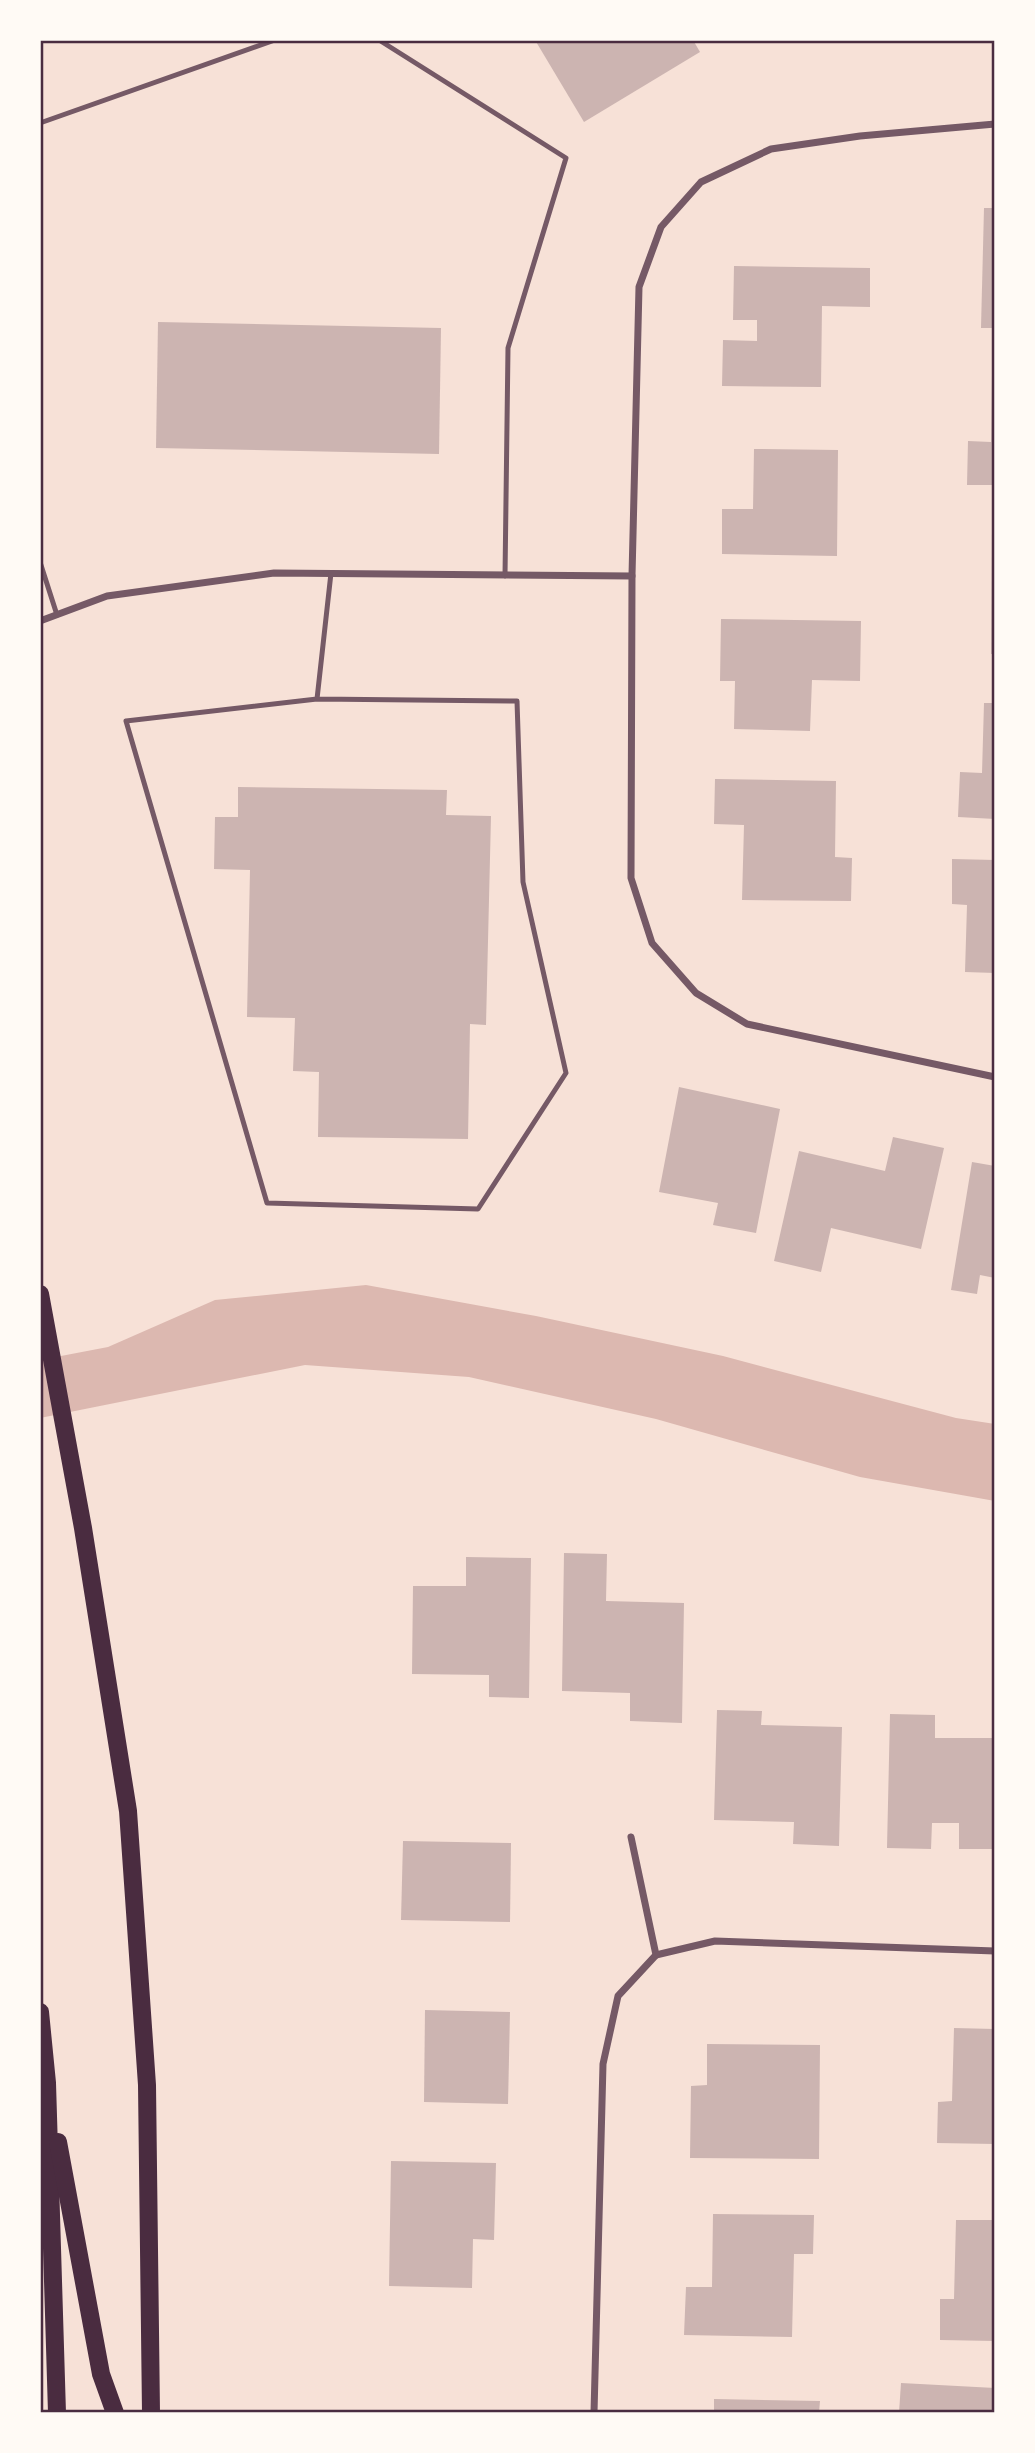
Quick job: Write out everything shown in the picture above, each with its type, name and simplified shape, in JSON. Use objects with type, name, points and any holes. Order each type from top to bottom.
[{"type":"main road","points":[[40,1294],[128,1811],[147,2085],[151,2413]]},
{"type":"main road","points":[[40,2012],[47,2083],[57,2413]]},
{"type":"main road","points":[[47,2083],[101,2374],[115,2413]]},
{"type":"street","points":[[995,124],[860,136],[771,149],[701,182],[661,227],[639,287],[632,576],[631,877],[652,943],[696,993],[747,1024],[995,1077]]},
{"type":"street","points":[[40,621],[107,596],[274,573],[632,576]]},
{"type":"street","points":[[631,1838],[656,1955]]},
{"type":"street","points":[[594,2413],[603,2064],[618,1996],[656,1955],[715,1941],[995,1951]]},
{"type":"lane","points":[[40,123],[275,40]]},
{"type":"lane","points":[[379,40],[566,158],[508,348],[505,576]]},
{"type":"lane","points":[[40,562],[58,615]]},
{"type":"lane","points":[[317,699],[331,573]]},
{"type":"lane","points":[[317,699],[517,701],[523,882],[566,1073],[478,1209],[267,1203],[126,721],[317,699]]},
{"type":"shaded area","points":[[366,1285],[536,1316],[723,1356],[956,1418],[995,1424],[995,1501],[860,1477],[656,1419],[469,1377],[305,1365],[40,1418],[40,1360],[108,1347],[215,1300]]},
{"type":"building","points":[[535,40],[693,40],[700,52],[584,122]]},
{"type":"building","points":[[984,208],[995,208],[995,328],[981,328]]},
{"type":"building","points":[[734,266],[870,268],[870,307],[822,306],[821,387],[722,386],[723,340],[757,341],[757,320],[733,320]]},
{"type":"building","points":[[158,322],[441,328],[439,454],[156,448]]},
{"type":"building","points":[[992,375],[995,485],[967,485],[968,441],[991,442]]},
{"type":"building","points":[[754,449],[838,450],[837,556],[722,554],[722,509],[753,509]]},
{"type":"building","points":[[992,531],[995,531],[995,654],[991,654]]},
{"type":"building","points":[[721,619],[861,621],[860,681],[812,680],[810,731],[734,729],[735,681],[720,681]]},
{"type":"building","points":[[984,703],[995,703],[995,819],[958,817],[960,772],[982,773]]},
{"type":"building","points":[[715,779],[836,781],[835,857],[852,858],[851,901],[742,900],[744,825],[714,824]]},
{"type":"building","points":[[238,787],[447,790],[446,815],[491,816],[486,1025],[470,1024],[468,1139],[318,1137],[319,1072],[293,1071],[295,1018],[247,1017],[250,870],[214,869],[215,817],[238,817]]},
{"type":"building","points":[[952,859],[995,860],[995,973],[965,972],[967,905],[952,904]]},
{"type":"building","points":[[679,1087],[780,1109],[756,1233],[713,1225],[718,1203],[659,1192]]},
{"type":"building","points":[[893,1137],[944,1148],[921,1249],[831,1228],[821,1272],[774,1261],[799,1151],[885,1171]]},
{"type":"building","points":[[972,1162],[995,1166],[995,1278],[980,1275],[977,1294],[951,1290]]},
{"type":"building","points":[[564,1553],[607,1554],[606,1601],[684,1603],[682,1723],[630,1721],[630,1693],[562,1691]]},
{"type":"building","points":[[466,1557],[531,1558],[529,1698],[489,1697],[489,1675],[412,1674],[413,1586],[466,1586]]},
{"type":"building","points":[[717,1710],[762,1711],[761,1725],[842,1727],[839,1846],[793,1844],[794,1822],[714,1820]]},
{"type":"building","points":[[890,1714],[935,1715],[935,1738],[995,1738],[995,1849],[959,1849],[959,1823],[932,1823],[931,1849],[887,1848]]},
{"type":"building","points":[[403,1841],[511,1843],[510,1922],[401,1920]]},
{"type":"building","points":[[425,2010],[510,2012],[508,2104],[424,2102]]},
{"type":"building","points":[[954,2028],[995,2029],[995,2144],[937,2143],[938,2102],[952,2101]]},
{"type":"building","points":[[707,2044],[820,2045],[819,2159],[690,2158],[691,2086],[707,2085]]},
{"type":"building","points":[[391,2161],[496,2163],[494,2240],[473,2239],[472,2288],[389,2286]]},
{"type":"building","points":[[713,2214],[814,2215],[813,2254],[794,2254],[792,2337],[684,2335],[686,2287],[712,2287]]},
{"type":"building","points":[[956,2220],[995,2220],[995,2341],[940,2340],[940,2299],[954,2299]]},
{"type":"building","points":[[901,2383],[995,2388],[995,2413],[899,2413]]},
{"type":"building","points":[[714,2399],[820,2401],[819,2413],[714,2413]]}]
